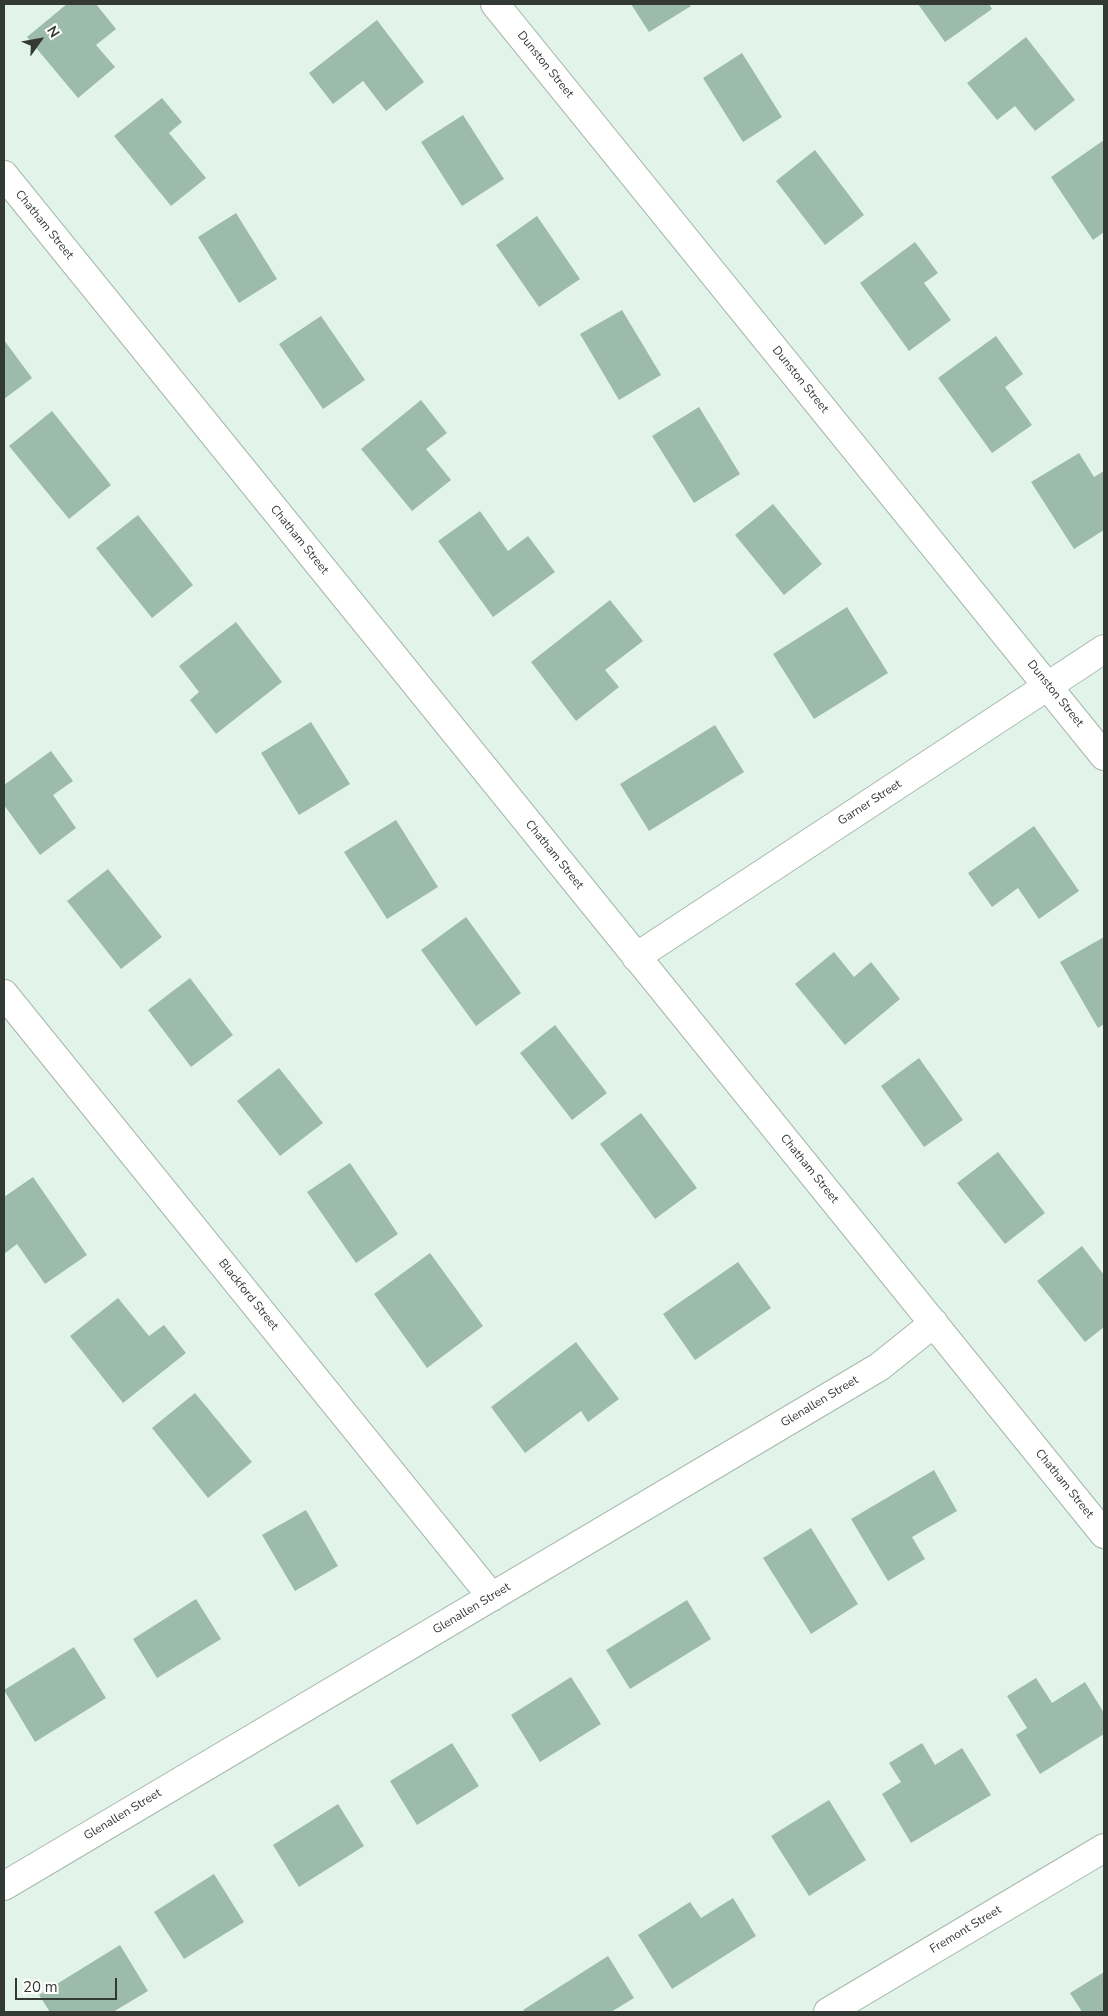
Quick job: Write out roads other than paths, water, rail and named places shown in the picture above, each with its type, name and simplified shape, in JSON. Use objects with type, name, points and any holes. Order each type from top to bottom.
[{"type":"street","name":"Dunston Street","points":[[495,4],[1104,756]]},
{"type":"street","name":"Chatham Street","points":[[4,176],[1104,1534]]},
{"type":"street","name":"Garner Street","points":[[636,956],[1104,649]]},
{"type":"street","name":"Blackford Street","points":[[4,994],[492,1597]]},
{"type":"street","name":"Glenallen Street","points":[[4,1886],[878,1367],[934,1323]]},
{"type":"street","name":"Fremont Street","points":[[828,2012],[1104,1848]]}]
